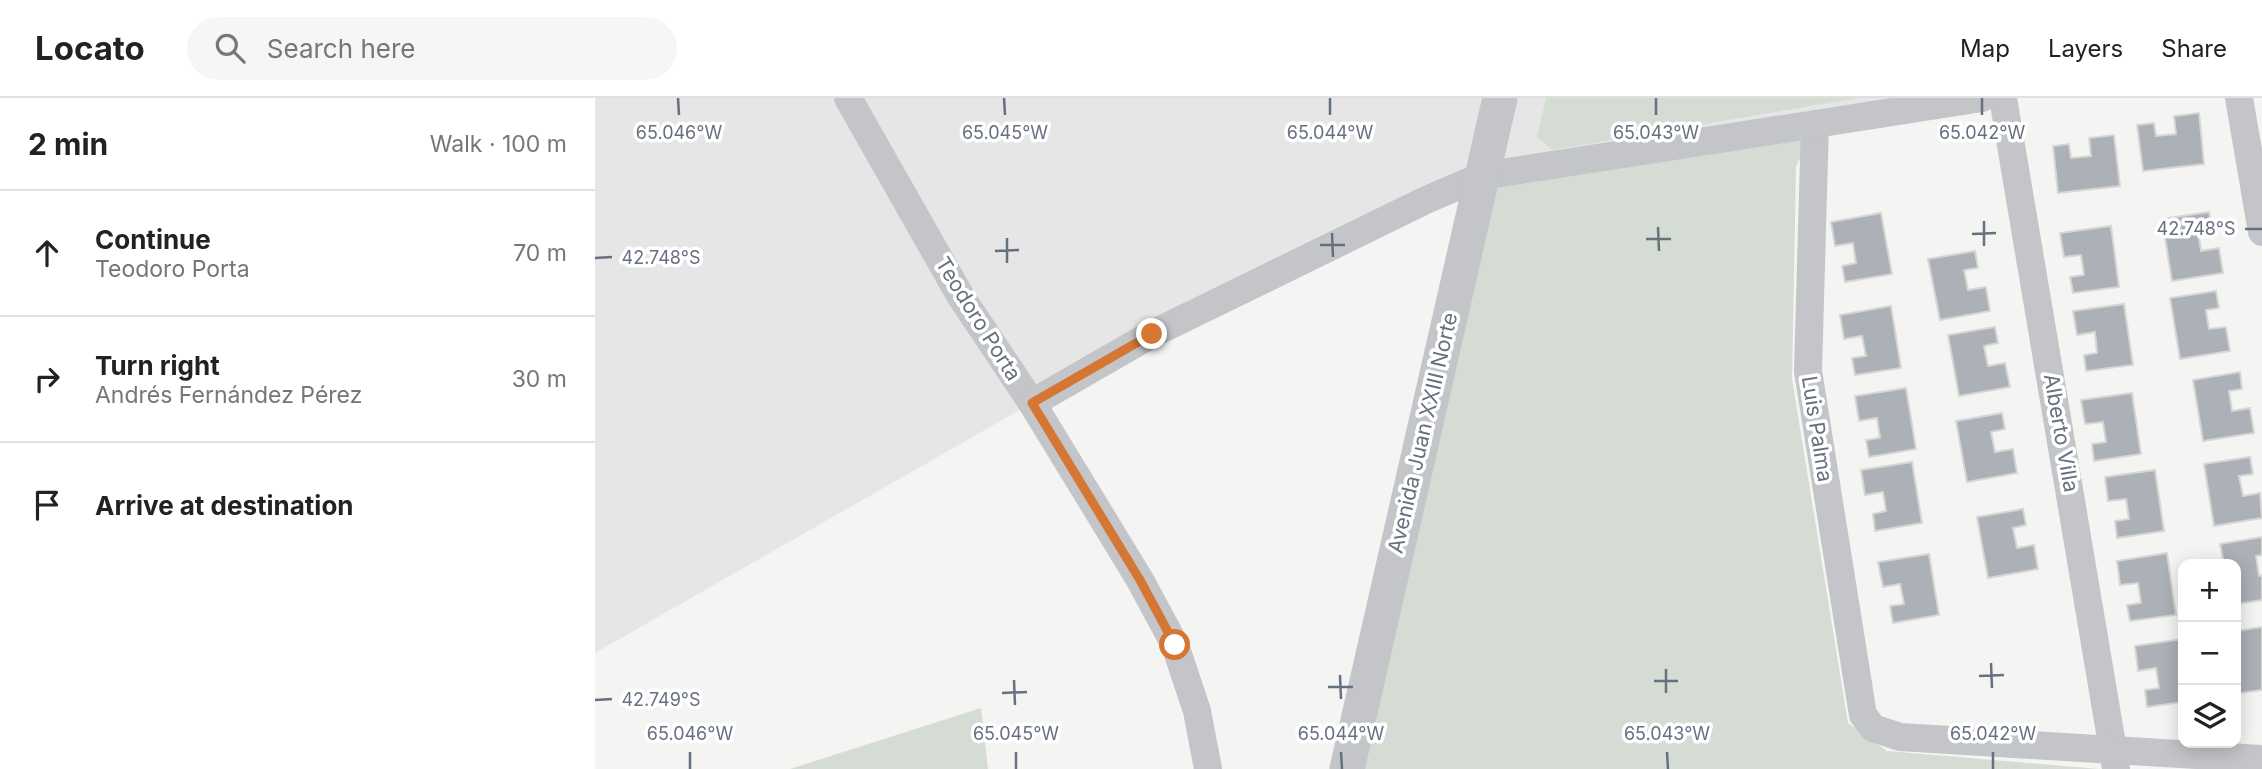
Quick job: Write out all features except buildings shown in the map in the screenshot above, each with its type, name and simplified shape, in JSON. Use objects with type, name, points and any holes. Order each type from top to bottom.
[{"type":"street","name":"Teodoro Porta","points":[[848,98],[961,297],[1032,403],[1140,580],[1175,645],[1197,711],[1208,769]]},
{"type":"street","name":"Avenida Juan XXIII Norte","points":[[1347,769],[1500,98]]},
{"type":"street","points":[[1032,403],[1152,334],[1426,200],[1482,176],[1982,98]]},
{"type":"street","name":"Alberto Villa","points":[[2003,98],[2115,759]]},
{"type":"street","points":[[2239,98],[2262,232]]},
{"type":"street","name":"Luis Palma","points":[[1815,124],[1808,371],[1863,715],[1873,728],[1900,737],[2115,759]]},
{"type":"street","points":[[2115,759],[2262,759]]},
{"type":"shaded area","points":[[595,98],[1982,98],[1482,176],[1032,403],[595,653]]},
{"type":"shaded area","points":[[1546,98],[1858,98],[1552,150],[1537,137]]},
{"type":"shaded area","points":[[1815,124],[1796,167],[1792,379],[1848,723],[1887,751],[2099,769],[1347,769],[1482,176]]},
{"type":"shaded area","points":[[981,708],[988,769],[790,769]]},
{"type":"route","points":[[1152,334],[1032,403],[1140,580],[1175,645]]}]
